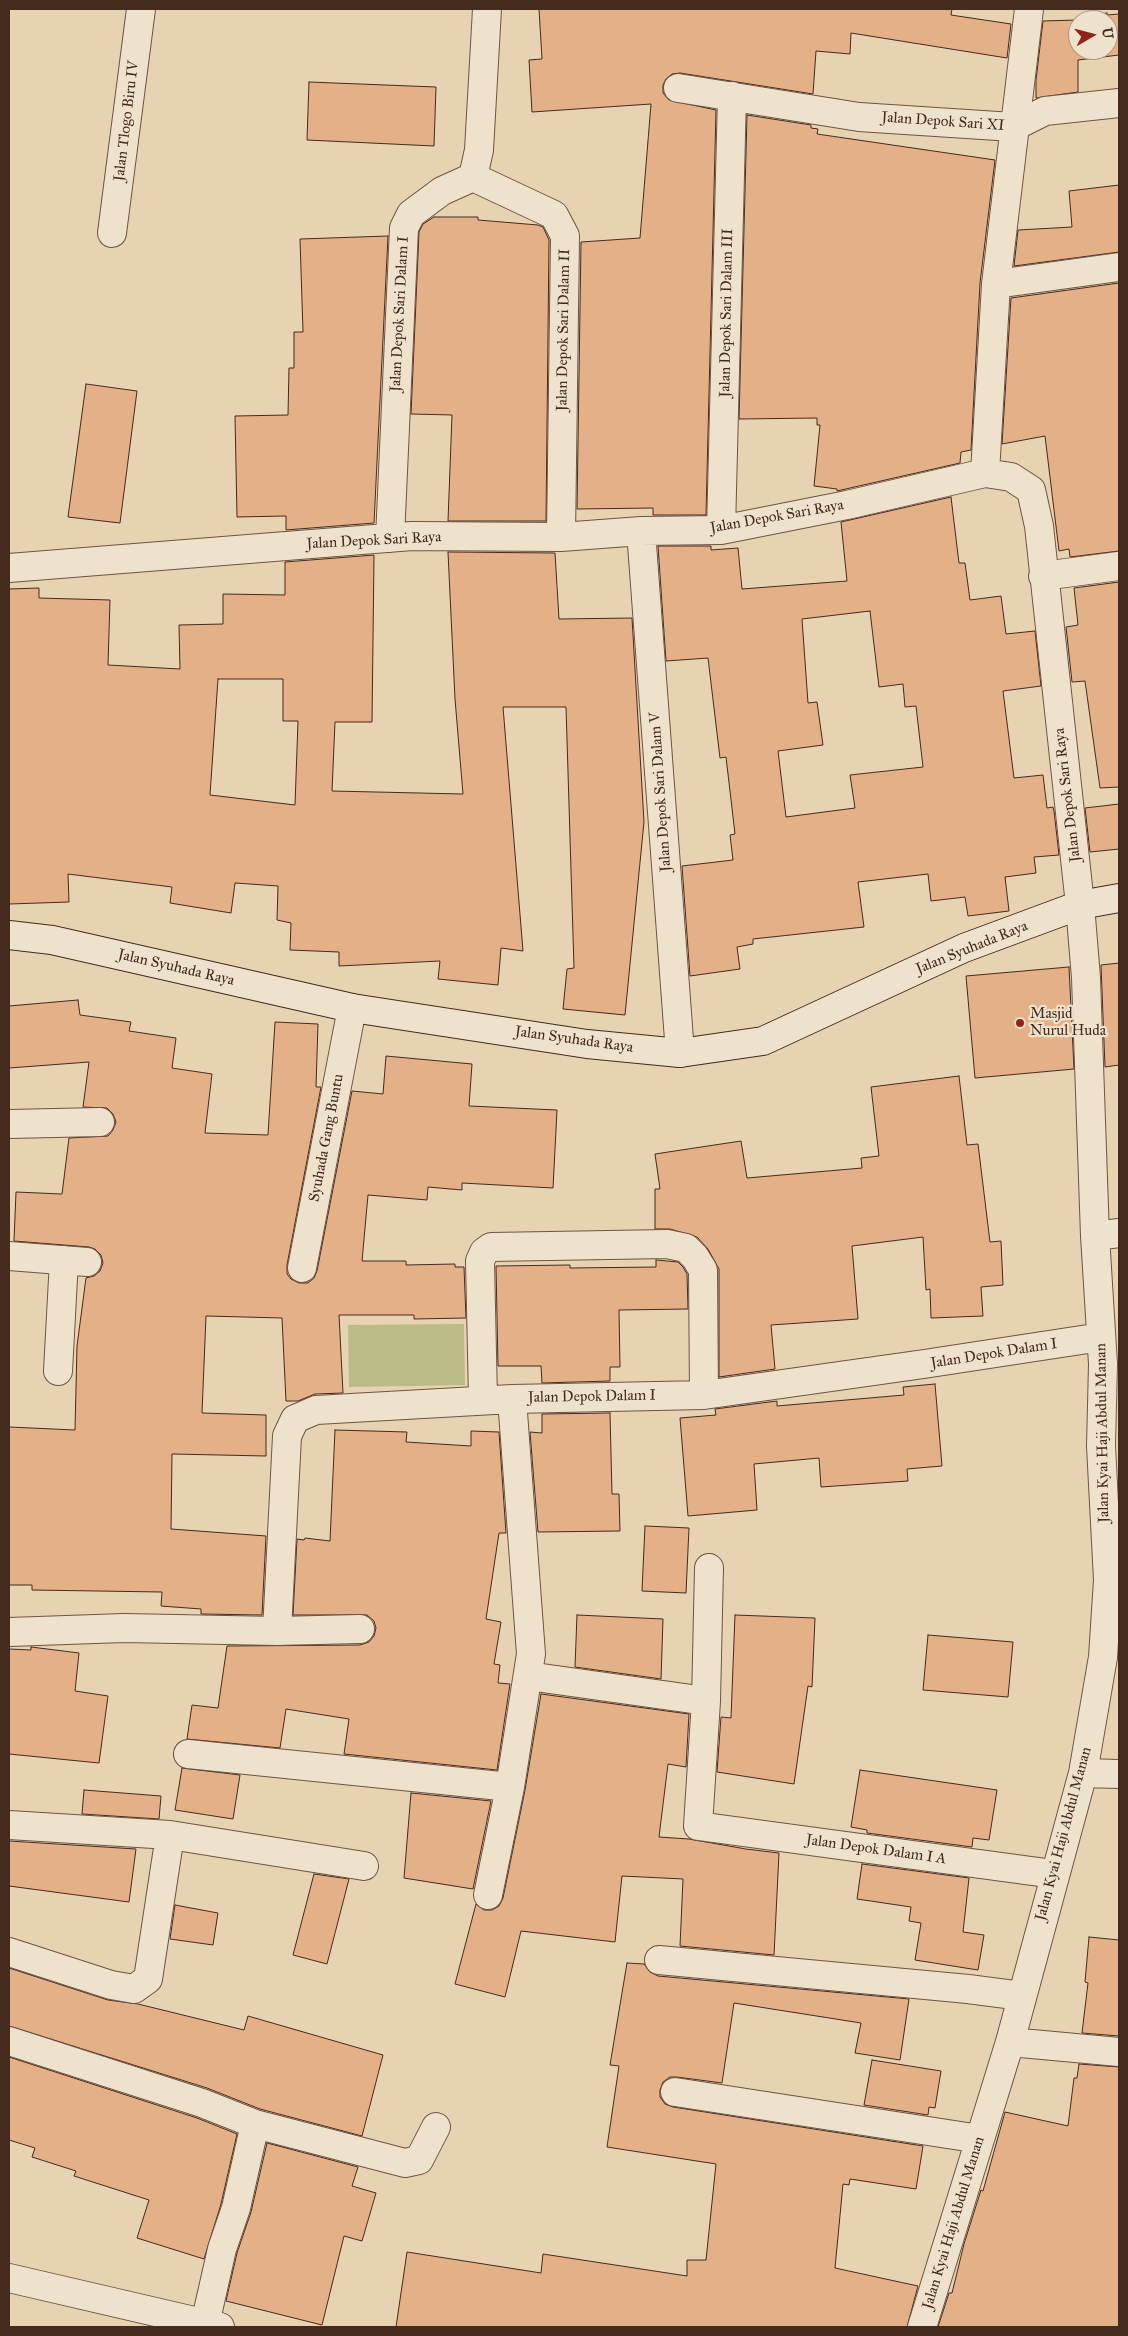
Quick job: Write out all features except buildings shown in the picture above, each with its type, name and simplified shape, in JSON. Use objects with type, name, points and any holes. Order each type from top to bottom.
[{"type":"street","name":"Jalan Tlogo Biru IV","points":[[112,233],[141,9]]},
{"type":"street","points":[[473,177],[479,150],[487,9]]},
{"type":"street","points":[[1013,127],[1029,9]]},
{"type":"street","name":"Jalan Depok Sari XI","points":[[678,88],[859,116],[1013,127],[996,284],[985,473]]},
{"type":"street","name":"Jalan Depok Sari Dalam III","points":[[721,530],[732,96]]},
{"type":"street","points":[[1013,127],[1045,111],[1119,103]]},
{"type":"street","name":"Jalan Depok Sari Dalam II","points":[[473,177],[554,215],[565,236],[561,537]]},
{"type":"street","name":"Jalan Depok Sari Dalam I","points":[[390,538],[404,228],[411,214],[442,191],[473,177]]},
{"type":"street","points":[[996,284],[1119,267]]},
{"type":"street","name":"Jalan Depok Sari Raya","points":[[9,568],[390,538],[561,537],[641,531],[721,530],[847,505],[985,473],[1011,477],[1031,490],[1039,526],[1080,905]]},
{"type":"street","name":"Jalan Depok Sari Dalam V","points":[[641,531],[680,1053]]},
{"type":"street","points":[[1043,576],[1119,566]]},
{"type":"street","name":"Jalan Syuhada Raya","points":[[9,935],[52,940],[352,1008],[587,1044],[680,1053],[763,1040],[964,948],[1080,905],[1119,898]]},
{"type":"street","name":"Jalan Kyai Haji Abdul Manan","points":[[922,2327],[1010,2042],[1054,1874],[1084,1773],[1103,1657],[1108,1580],[1110,1445],[1101,1337],[1107,1234],[1080,905]]},
{"type":"street","name":"Syuhada Gang Buntu","points":[[302,1268],[352,1008]]},
{"type":"street","points":[[9,1124],[100,1122]]},
{"type":"street","points":[[483,1400],[480,1261],[484,1252],[491,1247],[667,1244],[686,1248],[695,1257],[703,1270],[704,1395]]},
{"type":"street","points":[[9,1256],[75,1261],[58,1371]]},
{"type":"street","name":"Jalan Depok Dalam I","points":[[277,1631],[287,1436],[295,1419],[316,1410],[483,1400],[704,1395],[1101,1337]]},
{"type":"street","points":[[488,1895],[510,1787],[531,1654],[512,1399]]},
{"type":"street","points":[[528,1676],[706,1701],[709,1568]]},
{"type":"street","points":[[9,1632],[124,1628],[277,1631],[360,1629]]},
{"type":"street","name":"Jalan Depok Dalam I A","points":[[706,1701],[698,1826],[1054,1874]]},
{"type":"street","points":[[188,1754],[510,1787]]},
{"type":"street","points":[[1084,1773],[1119,1774]]},
{"type":"street","points":[[9,1824],[170,1835],[364,1866]]},
{"type":"street","points":[[9,1952],[111,1985],[134,1989],[148,1979],[170,1835]]},
{"type":"street","points":[[659,1960],[968,1988],[1022,1996]]},
{"type":"street","points":[[9,2041],[202,2103],[255,2124],[405,2163],[419,2160],[436,2127]]},
{"type":"street","points":[[1010,2042],[1119,2052]]},
{"type":"street","points":[[675,2092],[980,2139]]},
{"type":"street","points":[[9,2278],[126,2316],[212,2325],[222,2249],[236,2208],[255,2124]]},
{"type":"green space","points":[[464,1324],[465,1385],[349,1387],[348,1325]]},
{"type":"place","name":"Masjid Nurul Huda","points":[[1020,1023]]}]
